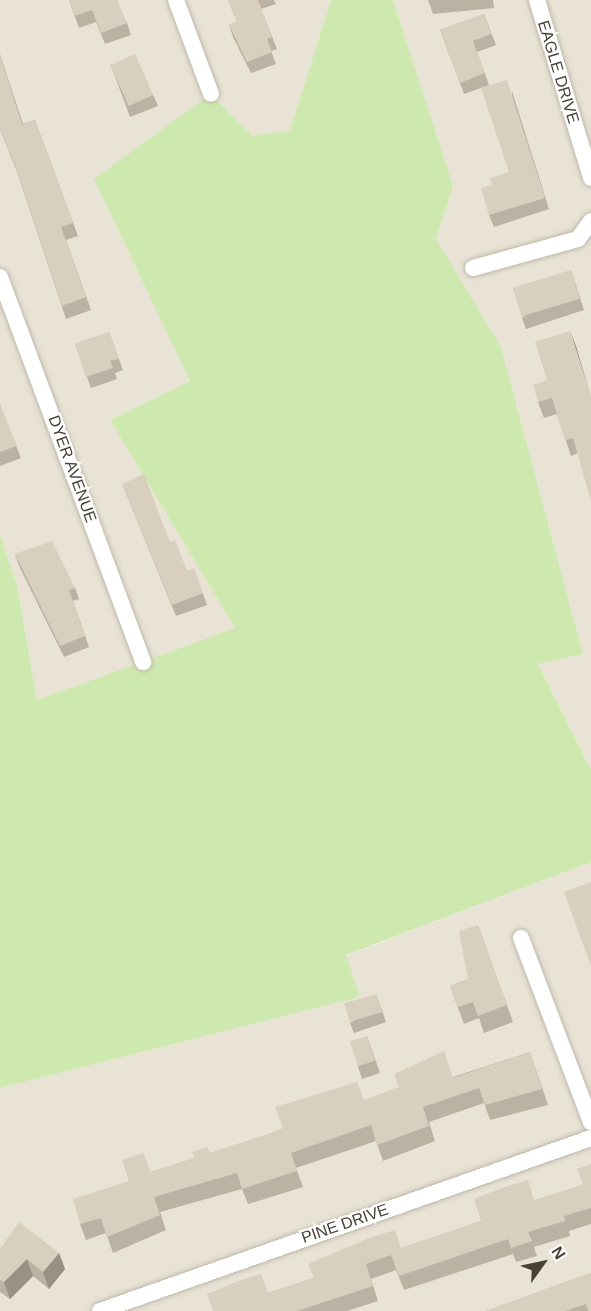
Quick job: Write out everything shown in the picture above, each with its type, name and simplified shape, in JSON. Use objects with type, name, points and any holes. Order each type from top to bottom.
[{"type":"street","points":[[176,0],[211,94]]},
{"type":"street","name":"EAGLE DRIVE","points":[[537,0],[591,178]]},
{"type":"street","points":[[473,268],[578,239],[591,221]]},
{"type":"street","name":"DYER AVENUE","points":[[0,277],[143,662]]},
{"type":"street","points":[[521,938],[591,1122]]},
{"type":"street","name":"PINE DRIVE","points":[[100,1311],[591,1138]]},
{"type":"shaded area","points":[[0,0],[331,0],[290,130],[252,136],[211,94],[95,179],[190,381],[110,420],[235,628],[37,700],[17,585],[0,534]]},
{"type":"shaded area","points":[[393,0],[591,0],[591,770],[538,664],[583,654],[501,347],[436,239],[453,185]]},
{"type":"shaded area","points":[[591,862],[591,1311],[0,1311],[0,1088],[360,997],[346,956]]},
{"type":"green space","points":[[331,0],[393,0],[453,185],[436,239],[501,347],[583,654],[538,664],[591,770],[591,862],[346,955],[360,997],[0,1088],[0,534],[17,585],[37,700],[235,628],[110,420],[190,381],[94,179],[211,94],[252,136],[290,130]]},
{"type":"building","points":[[69,0],[117,0],[127,23],[101,33],[92,10],[75,16]]},
{"type":"building","points":[[228,0],[258,0],[272,37],[267,39],[272,52],[247,62],[229,25],[237,22]]},
{"type":"building","points":[[484,14],[491,34],[473,41],[485,73],[460,83],[440,30]]},
{"type":"building","points":[[135,54],[153,95],[129,106],[110,65]]},
{"type":"building","points":[[0,55],[22,125],[35,120],[73,223],[61,227],[86,297],[62,306],[15,165],[0,128]]},
{"type":"building","points":[[507,80],[545,198],[489,215],[481,188],[492,185],[490,178],[509,172],[481,88]]},
{"type":"building","points":[[571,270],[580,299],[521,317],[513,288]]},
{"type":"building","points":[[570,331],[591,397],[591,501],[573,438],[565,440],[552,398],[538,402],[533,385],[547,380],[535,342]]},
{"type":"building","points":[[109,332],[119,359],[110,361],[113,368],[86,377],[75,344]]},
{"type":"building","points":[[0,405],[17,446],[0,452]]},
{"type":"building","points":[[144,474],[170,542],[175,540],[187,571],[194,569],[203,593],[172,605],[122,484]]},
{"type":"building","points":[[52,541],[75,588],[69,590],[85,636],[60,646],[15,554]]},
{"type":"building","points":[[591,882],[591,966],[564,892]]},
{"type":"building","points":[[478,925],[507,1005],[478,1016],[473,1002],[458,1007],[450,986],[468,979],[459,931]]},
{"type":"building","points":[[377,994],[382,1012],[350,1022],[344,1003]]},
{"type":"building","points":[[367,1036],[375,1061],[358,1066],[350,1042]]},
{"type":"building","points":[[444,1051],[453,1078],[530,1052],[542,1089],[485,1105],[479,1088],[423,1107],[429,1126],[377,1145],[371,1125],[291,1153],[297,1171],[242,1189],[237,1173],[154,1197],[160,1215],[107,1237],[101,1218],[80,1224],[73,1199],[129,1181],[122,1160],[143,1153],[151,1172],[194,1158],[192,1152],[207,1147],[210,1153],[263,1136],[283,1128],[275,1107],[357,1082],[364,1100],[399,1087],[394,1074]]},
{"type":"building","points":[[591,1164],[591,1208],[564,1216],[565,1221],[528,1232],[532,1241],[511,1248],[508,1239],[399,1276],[391,1255],[366,1264],[373,1286],[297,1311],[213,1311],[207,1294],[241,1280],[261,1274],[268,1293],[314,1278],[308,1264],[369,1238],[395,1230],[401,1248],[481,1221],[474,1199],[508,1186],[528,1180],[534,1200],[583,1185],[577,1169]]},
{"type":"building","points":[[19,1222],[59,1253],[43,1272],[27,1259],[4,1282],[0,1280],[0,1249]]},
{"type":"building","points":[[591,1273],[591,1311],[588,1311],[586,1304],[565,1311],[486,1311]]}]
